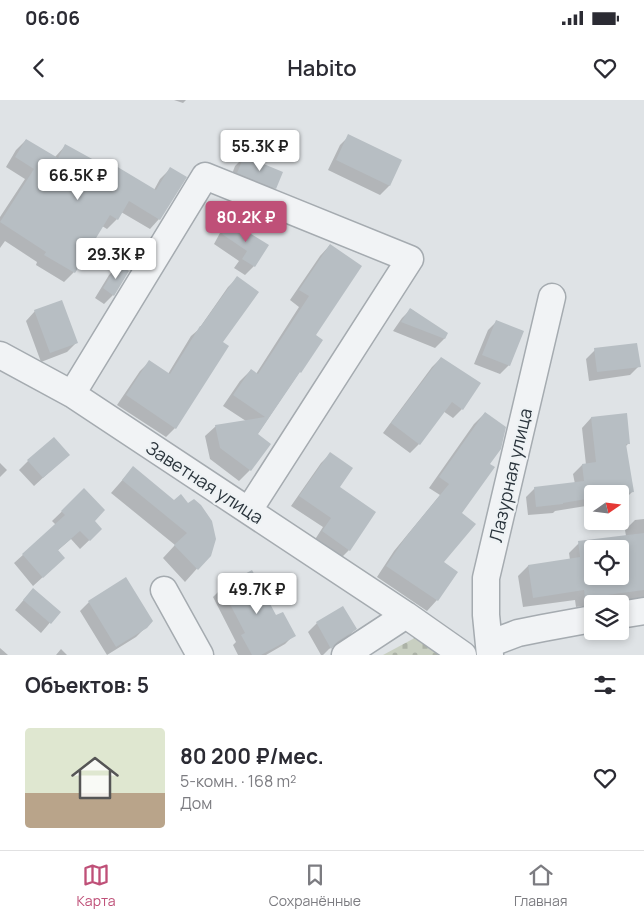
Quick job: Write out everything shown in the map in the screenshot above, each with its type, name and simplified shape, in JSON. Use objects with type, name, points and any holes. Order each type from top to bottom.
[{"type":"street","points":[[72,394],[205,176],[410,259],[249,510]]},
{"type":"street","name":"Лазурная улица","points":[[490,650],[486,615],[486,578],[552,297]]},
{"type":"street","name":"Заветная улица","points":[[0,355],[72,394],[249,510],[463,655]]},
{"type":"street","points":[[164,590],[200,655]]},
{"type":"street","points":[[629,614],[644,611]]},
{"type":"street","points":[[345,655],[406,615]]},
{"type":"street","points":[[490,650],[518,634],[584,621]]},
{"type":"green space","points":[[424,633],[455,655],[383,655]]},
{"type":"building","points":[[348,134],[402,160],[390,186],[336,160]]},
{"type":"building","points":[[26,139],[58,158],[65,144],[103,165],[106,160],[156,190],[170,167],[187,177],[160,220],[129,201],[118,220],[110,215],[75,273],[44,255],[46,252],[0,222],[34,169],[15,157]]},
{"type":"building","points":[[244,156],[283,172],[276,189],[237,173]]},
{"type":"building","points":[[230,221],[269,245],[255,267],[242,259],[247,251],[222,234]]},
{"type":"building","points":[[330,244],[362,266],[316,335],[323,340],[258,434],[271,444],[251,471],[220,448],[215,425],[265,417],[233,395],[251,369],[258,374],[309,296],[299,290]]},
{"type":"building","points":[[118,264],[129,271],[114,296],[103,288]]},
{"type":"building","points":[[237,276],[259,292],[223,342],[229,346],[176,429],[126,395],[149,360],[170,374],[200,326]]},
{"type":"building","points":[[62,300],[78,343],[50,353],[34,310]]},
{"type":"building","points":[[410,308],[448,333],[445,339],[401,322]]},
{"type":"building","points":[[496,320],[524,331],[510,366],[482,355]]},
{"type":"building","points":[[637,343],[641,367],[597,372],[594,348]]},
{"type":"building","points":[[441,357],[481,383],[463,410],[452,402],[420,445],[391,423]]},
{"type":"building","points":[[485,412],[506,427],[501,449],[490,464],[495,467],[462,513],[476,524],[444,562],[458,572],[438,601],[386,566],[405,538],[449,484],[439,477]]},
{"type":"building","points":[[627,413],[630,444],[626,444],[634,492],[629,493],[629,485],[584,485],[584,499],[536,507],[534,487],[584,481],[582,464],[596,462],[591,417]]},
{"type":"building","points":[[54,437],[70,455],[43,478],[27,460]]},
{"type":"building","points":[[330,452],[353,468],[340,487],[376,512],[350,551],[322,531],[331,518],[299,496]]},
{"type":"building","points":[[133,466],[174,500],[181,494],[188,503],[194,499],[201,505],[212,521],[216,539],[211,556],[198,570],[174,545],[187,533],[122,480]]},
{"type":"building","points":[[84,488],[105,510],[95,521],[102,529],[90,541],[80,531],[58,550],[65,558],[43,578],[22,554],[65,515],[61,511]]},
{"type":"building","points":[[644,533],[644,590],[607,595],[585,595],[584,590],[533,598],[528,565],[580,557],[578,541],[584,540],[584,585],[629,585],[629,540],[586,540]]},
{"type":"building","points":[[252,570],[276,615],[283,612],[296,636],[261,655],[252,655],[241,635],[245,633],[221,587]]},
{"type":"building","points":[[126,577],[153,621],[147,628],[116,647],[88,601]]},
{"type":"building","points":[[33,588],[61,612],[51,624],[23,600]]},
{"type":"building","points":[[343,606],[357,629],[337,642],[331,649],[316,622]]}]
